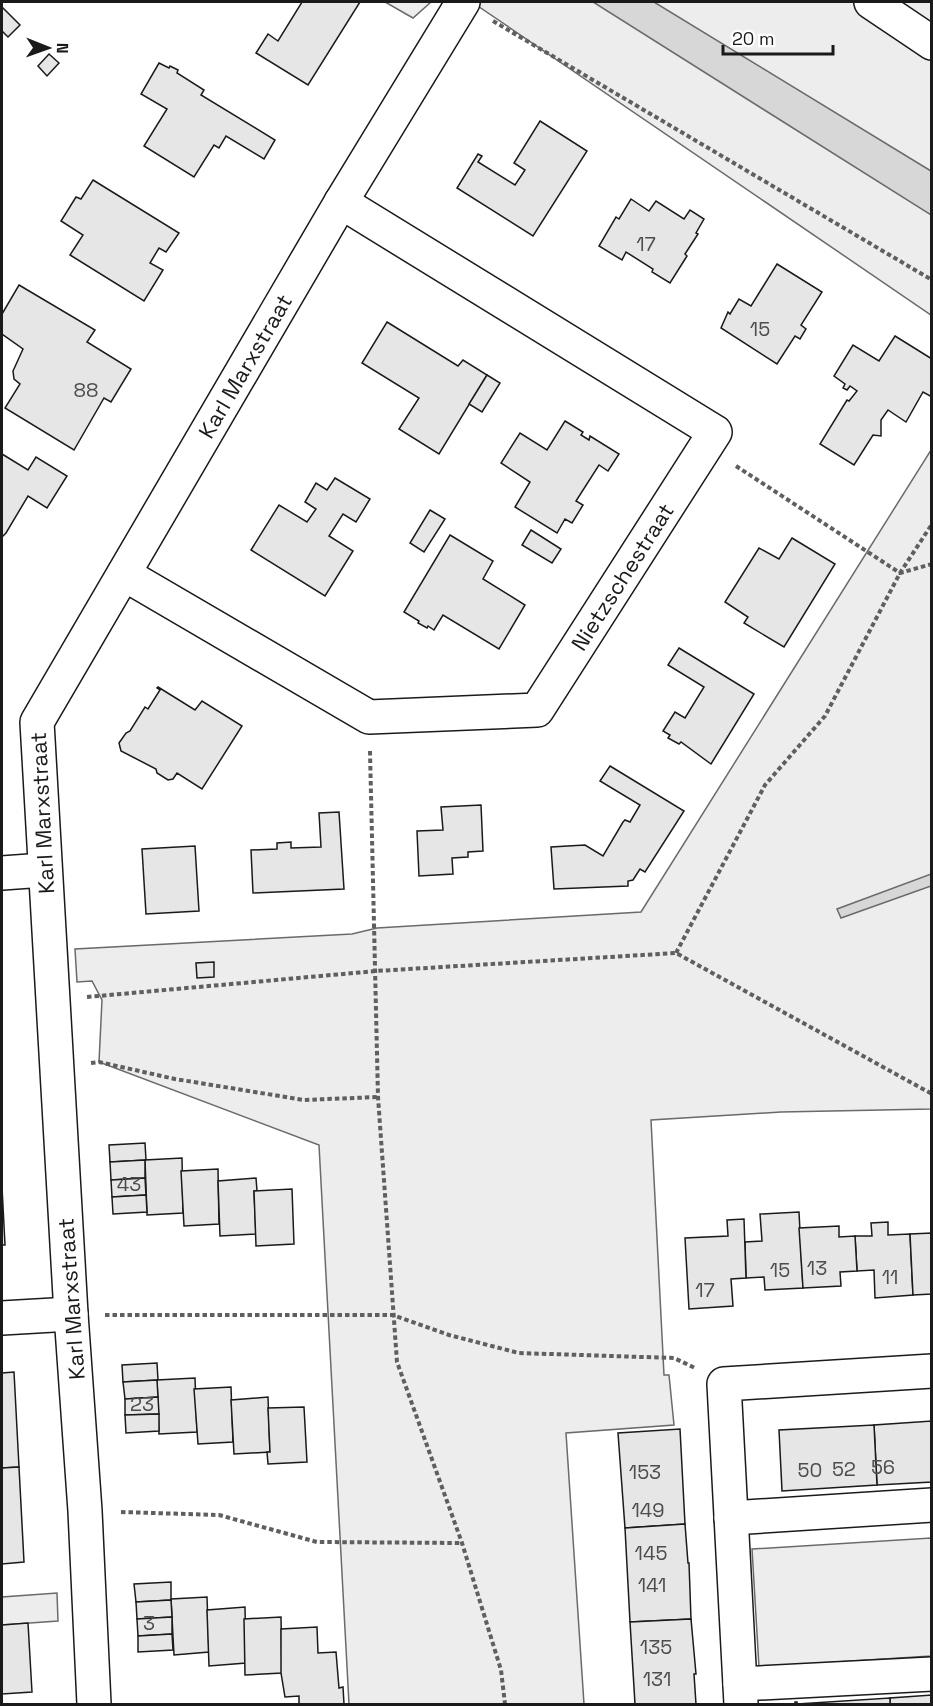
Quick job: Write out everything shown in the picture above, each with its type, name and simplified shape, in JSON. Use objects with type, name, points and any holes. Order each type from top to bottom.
[{"type":"street","name":"Karl Marxstraat","points":[[94,1704],[85,1511],[71,1314],[37,722],[341,202],[463,2]]},
{"type":"street","points":[[871,2],[932,43]]},
{"type":"street","points":[[341,202],[715,432]]},
{"type":"street","name":"Nietzschestraat","points":[[369,717],[537,710],[715,432]]},
{"type":"street","points":[[124,574],[369,717]]},
{"type":"street","points":[[2,873],[44,870]]},
{"type":"street","points":[[2,1318],[71,1314]]},
{"type":"street","points":[[932,1371],[724,1384],[741,1694],[932,1674]]},
{"type":"street","points":[[731,1518],[932,1505]]},
{"type":"path","points":[[463,2],[932,280]]},
{"type":"path","points":[[715,432],[734,465],[900,573],[932,564]]},
{"type":"path","points":[[676,953],[765,785],[825,716],[900,573],[932,524]]},
{"type":"path","points":[[369,717],[378,1097],[398,1362],[462,1543],[501,1670],[505,1704]]},
{"type":"path","points":[[53,1000],[375,970],[676,953],[932,1094]]},
{"type":"path","points":[[57,1065],[99,1062],[175,1079],[303,1100],[378,1097]]},
{"type":"path","points":[[71,1314],[393,1315],[449,1335],[519,1353],[674,1358],[724,1384]]},
{"type":"path","points":[[85,1511],[219,1515],[317,1542],[462,1543]]},
{"type":"shaded area","points":[[385,2],[431,2],[413,18]]},
{"type":"shaded area","points":[[472,2],[931,2],[931,315]]},
{"type":"shaded area","points":[[593,2],[654,2],[931,171],[931,215]]},
{"type":"shaded area","points":[[931,450],[931,1109],[781,1112],[651,1120],[664,1375],[669,1375],[674,1425],[566,1433],[584,1704],[349,1704],[319,1145],[99,1062],[102,1000],[92,981],[77,982],[75,949],[352,934],[377,928],[641,912]]},
{"type":"shaded area","points":[[931,874],[931,886],[841,918],[837,909]]},
{"type":"shaded area","points":[[931,1538],[931,1656],[759,1667],[752,1549]]},
{"type":"shaded area","points":[[57,1593],[58,1621],[2,1625],[2,1597]]},
{"type":"building","points":[[302,2],[360,2],[308,85],[256,53],[268,34],[278,41]]},
{"type":"building","points":[[2,7],[20,25],[8,37],[2,31]]},
{"type":"building","points":[[49,54],[59,63],[47,76],[38,66]]},
{"type":"building","points":[[159,63],[178,70],[177,73],[204,90],[201,95],[275,140],[264,159],[226,136],[219,148],[214,145],[194,177],[144,146],[167,109],[141,94]]},
{"type":"building","points":[[540,121],[587,151],[533,236],[457,188],[478,154],[482,156],[478,162],[515,185],[525,170],[514,163]]},
{"type":"building","points":[[93,180],[179,233],[166,252],[159,248],[150,263],[163,270],[144,301],[70,255],[83,235],[61,221],[76,197],[81,199]]},
{"type":"building","points":[[631,199],[649,211],[656,201],[684,219],[690,210],[704,219],[696,233],[698,234],[685,254],[687,256],[670,283],[626,252],[622,260],[599,246],[616,217],[619,219]]},
{"type":"building","points":[[777,264],[822,292],[801,325],[806,329],[800,339],[795,336],[777,364],[721,328],[728,312],[730,314],[739,299],[751,306]]},
{"type":"building","points":[[19,285],[95,330],[87,342],[131,369],[111,402],[104,398],[74,450],[5,408],[20,384],[14,379],[13,371],[23,349],[2,334],[2,314]]},
{"type":"building","points":[[387,322],[458,366],[463,360],[487,375],[439,454],[399,429],[419,398],[362,363]]},
{"type":"building","points":[[895,336],[932,359],[932,397],[923,392],[906,422],[888,410],[881,420],[881,436],[873,435],[854,465],[820,444],[847,400],[849,401],[857,391],[850,386],[847,390],[843,388],[845,384],[834,376],[853,345],[879,361]]},
{"type":"building","points":[[487,375],[500,383],[482,412],[469,404]]},
{"type":"building","points":[[565,421],[583,432],[581,435],[589,440],[590,436],[619,454],[608,471],[599,465],[576,501],[583,505],[572,523],[565,519],[557,533],[515,507],[530,482],[501,463],[520,433],[547,450]]},
{"type":"building","points":[[2,454],[28,470],[36,457],[67,476],[47,508],[28,496],[2,537]]},
{"type":"building","points":[[335,478],[370,499],[356,522],[343,514],[329,536],[353,551],[325,596],[251,550],[279,505],[307,522],[316,509],[305,502],[316,483],[327,490]]},
{"type":"building","points":[[430,510],[445,519],[424,552],[410,543]]},
{"type":"building","points":[[531,530],[561,549],[552,563],[522,545]]},
{"type":"building","points":[[450,535],[493,561],[483,579],[525,605],[499,649],[443,615],[434,630],[418,623],[419,621],[404,612]]},
{"type":"building","points":[[792,538],[835,564],[784,647],[744,623],[748,617],[725,602],[759,548],[779,559]]},
{"type":"building","points":[[679,648],[754,694],[711,764],[681,742],[679,744],[668,738],[670,735],[663,731],[675,712],[685,718],[704,687],[668,665]]},
{"type":"building","points":[[158,687],[195,710],[202,701],[242,726],[202,789],[177,773],[173,779],[168,780],[157,773],[156,769],[121,751],[119,743],[130,731],[145,707],[148,709],[160,690]]},
{"type":"building","points":[[610,766],[684,811],[645,872],[640,869],[633,880],[628,881],[628,886],[554,889],[551,847],[585,845],[603,856],[623,822],[625,820],[630,822],[640,805],[600,781]]},
{"type":"building","points":[[481,805],[483,851],[468,852],[468,857],[452,858],[453,874],[419,876],[417,831],[443,830],[441,807]]},
{"type":"building","points":[[339,812],[344,889],[253,893],[251,850],[277,849],[277,843],[291,842],[291,848],[321,847],[319,813]]},
{"type":"building","points":[[195,846],[199,911],[146,914],[142,849]]},
{"type":"building","points":[[214,962],[214,977],[197,978],[196,963]]},
{"type":"building","points":[[145,1143],[146,1160],[110,1162],[109,1145]]},
{"type":"building","points":[[182,1158],[183,1213],[147,1215],[145,1160]]},
{"type":"building","points":[[145,1160],[145,1178],[111,1180],[110,1162]]},
{"type":"building","points":[[218,1169],[219,1224],[184,1226],[181,1171]]},
{"type":"building","points":[[145,1178],[146,1195],[112,1197],[111,1180]]},
{"type":"building","points":[[256,1178],[257,1191],[254,1191],[256,1234],[220,1236],[218,1181]]},
{"type":"building","points":[[2,1187],[5,1245],[2,1245]]},
{"type":"building","points":[[292,1189],[294,1244],[256,1246],[254,1191]]},
{"type":"building","points":[[146,1195],[147,1212],[113,1214],[112,1197]]},
{"type":"building","points":[[799,1212],[803,1288],[765,1290],[764,1277],[746,1278],[745,1242],[762,1241],[760,1214]]},
{"type":"building","points":[[744,1219],[746,1278],[731,1279],[733,1306],[689,1309],[685,1238],[728,1236],[727,1220]]},
{"type":"building","points":[[888,1222],[888,1235],[910,1234],[913,1295],[875,1298],[874,1270],[857,1271],[855,1236],[872,1236],[871,1223]]},
{"type":"building","points":[[839,1226],[839,1237],[855,1236],[857,1271],[840,1272],[841,1286],[803,1288],[799,1228]]},
{"type":"building","points":[[932,1233],[932,1294],[913,1295],[910,1234]]},
{"type":"building","points":[[157,1363],[158,1380],[123,1382],[122,1365]]},
{"type":"building","points":[[14,1372],[19,1467],[2,1468],[2,1373]]},
{"type":"building","points":[[195,1378],[197,1432],[159,1434],[157,1380]]},
{"type":"building","points":[[157,1380],[158,1397],[125,1399],[123,1382]]},
{"type":"building","points":[[231,1387],[233,1442],[198,1444],[194,1389]]},
{"type":"building","points":[[158,1397],[159,1414],[125,1415],[125,1399]]},
{"type":"building","points":[[268,1397],[270,1452],[234,1454],[231,1400]]},
{"type":"building","points":[[304,1407],[307,1462],[268,1464],[267,1452],[270,1452],[268,1408]]},
{"type":"building","points":[[159,1414],[159,1431],[126,1433],[125,1415]]},
{"type":"building","points":[[932,1421],[932,1482],[877,1485],[874,1425]]},
{"type":"building","points":[[874,1425],[877,1485],[782,1491],[779,1430]]},
{"type":"building","points":[[680,1429],[685,1524],[625,1528],[618,1433]]},
{"type":"building","points":[[19,1467],[24,1562],[2,1564],[2,1468]]},
{"type":"building","points":[[685,1524],[691,1619],[630,1622],[625,1528]]},
{"type":"building","points":[[171,1582],[171,1600],[136,1602],[134,1584]]},
{"type":"building","points":[[207,1597],[209,1652],[174,1655],[171,1599]]},
{"type":"building","points":[[171,1600],[172,1617],[137,1619],[136,1602]]},
{"type":"building","points":[[245,1607],[246,1663],[209,1666],[207,1610]]},
{"type":"building","points":[[172,1617],[172,1634],[138,1636],[137,1619]]},
{"type":"building","points":[[281,1617],[282,1673],[245,1675],[244,1619]]},
{"type":"building","points":[[691,1619],[696,1704],[635,1704],[630,1622]]},
{"type":"building","points":[[28,1623],[32,1692],[2,1694],[2,1625]]},
{"type":"building","points":[[317,1627],[318,1653],[336,1652],[339,1688],[343,1687],[344,1704],[299,1704],[299,1696],[285,1697],[281,1673],[281,1629]]},
{"type":"building","points":[[172,1634],[173,1650],[138,1652],[138,1636]]},
{"type":"building","points":[[932,1695],[932,1704],[890,1704],[890,1698]]},
{"type":"building","points":[[890,1698],[890,1704],[797,1704]]}]
